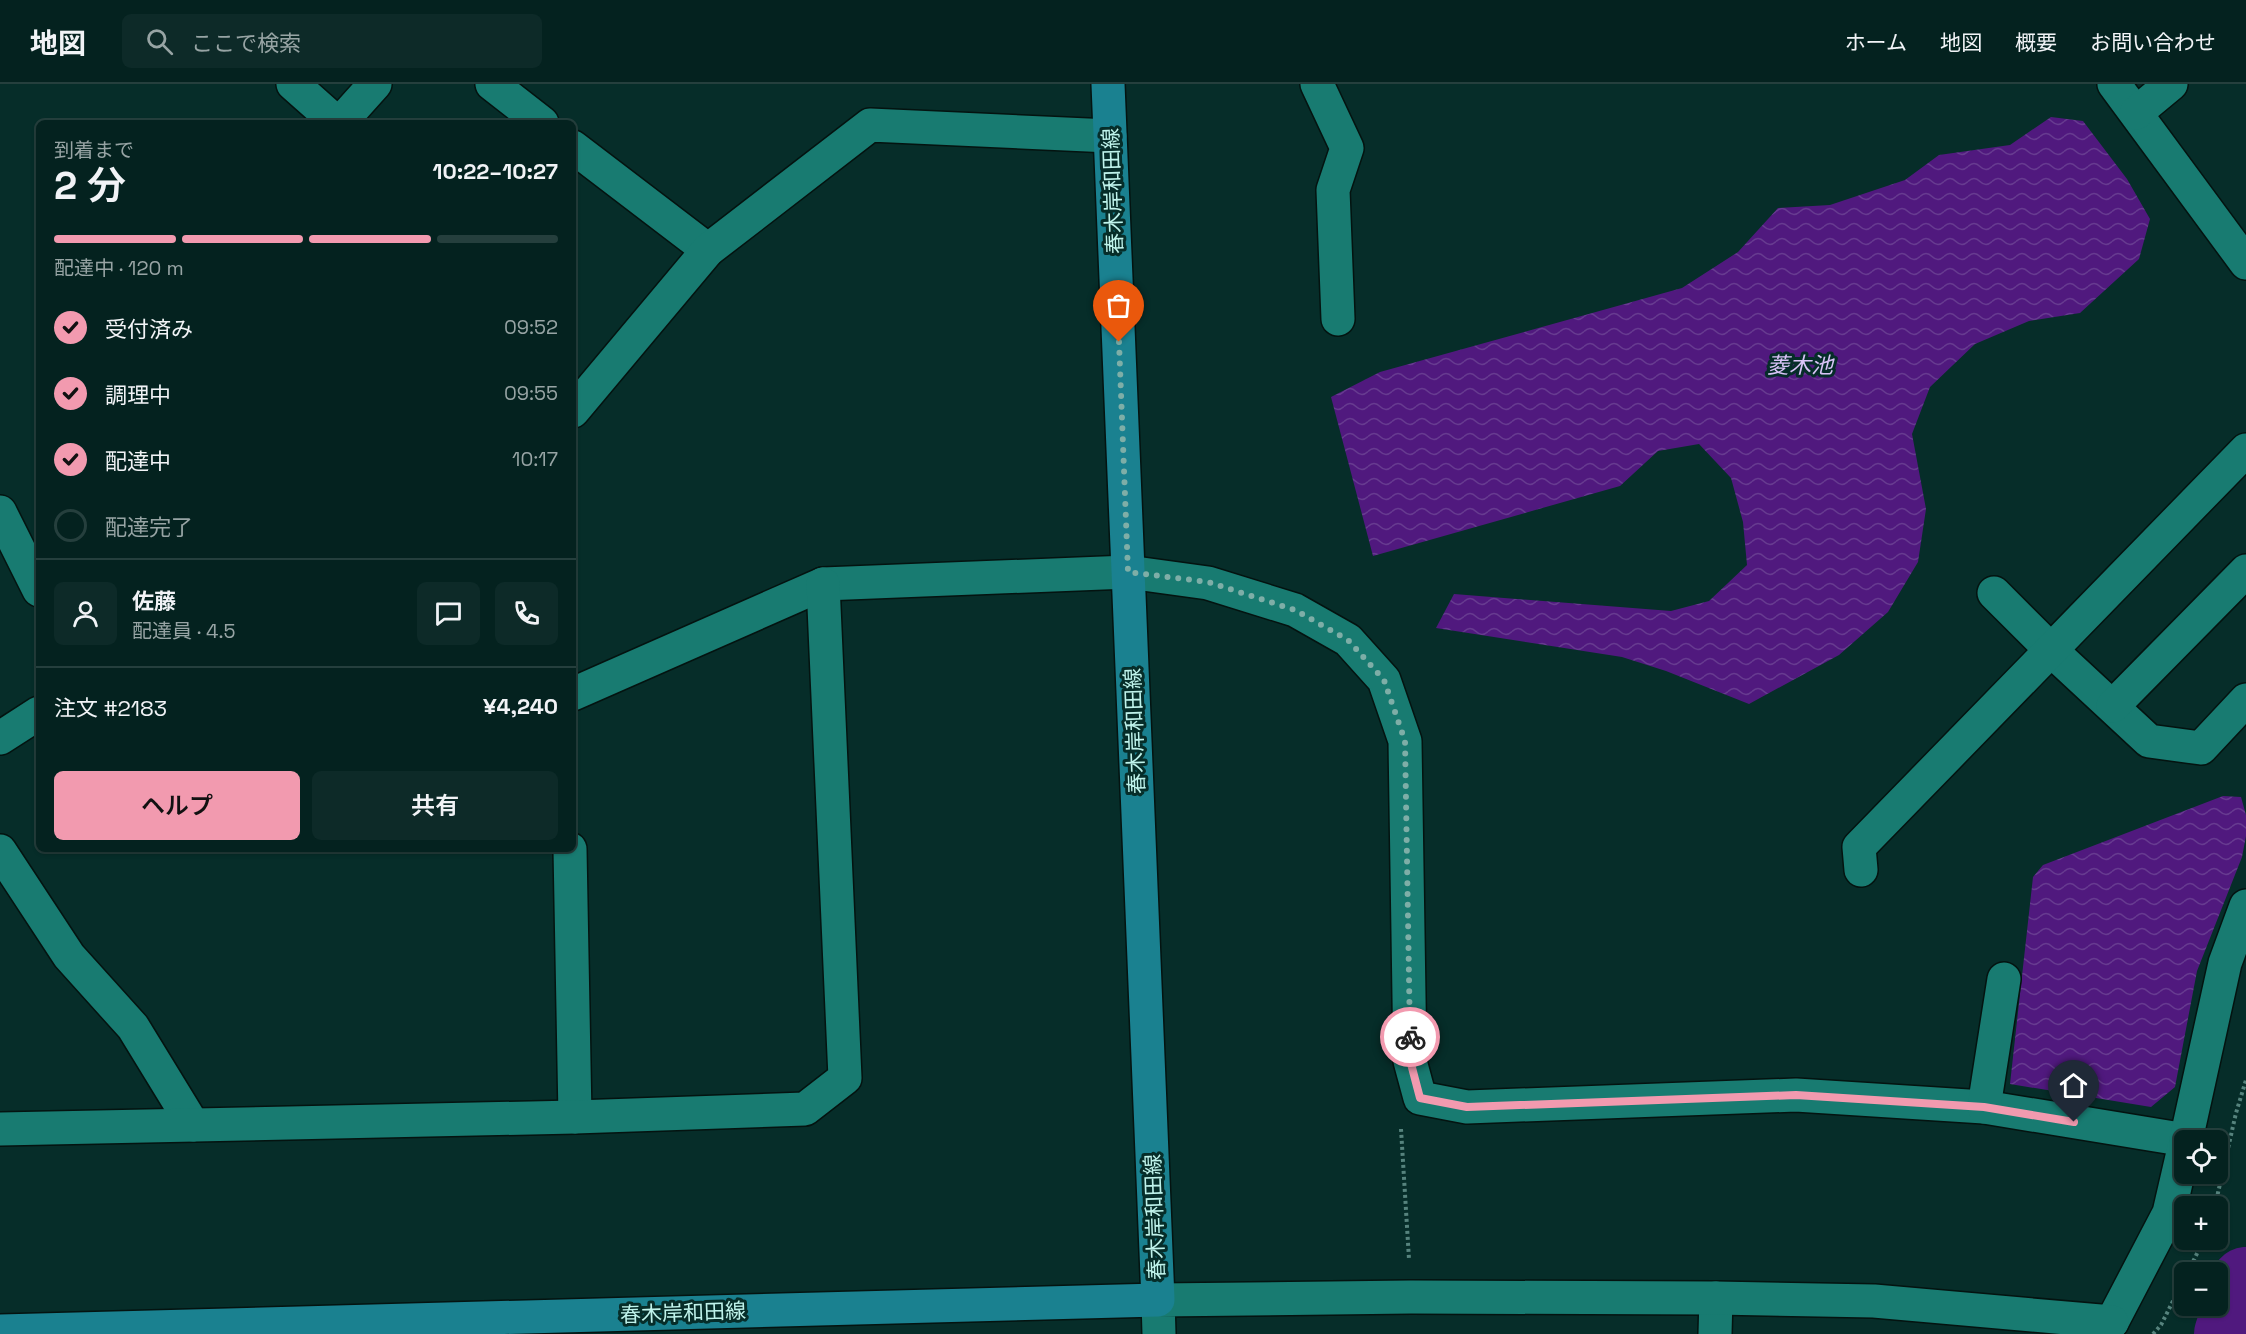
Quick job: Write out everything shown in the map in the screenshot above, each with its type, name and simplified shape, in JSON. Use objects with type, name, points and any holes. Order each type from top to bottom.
[{"type":"main road","name":"春木岸和田線","points":[[0,1331],[1158,1300],[1108,84]]},
{"type":"street","points":[[293,84],[335,120]]},
{"type":"street","points":[[341,120],[375,84]]},
{"type":"street","points":[[492,84],[538,120]]},
{"type":"street","points":[[1317,84],[1347,148],[1333,190],[1338,319]]},
{"type":"street","points":[[2114,84],[2244,259]]},
{"type":"street","points":[[2136,113],[2171,84]]},
{"type":"street","points":[[576,407],[708,250],[870,125],[1110,136]]},
{"type":"street","points":[[576,149],[708,250]]},
{"type":"street","points":[[1861,870],[1859,847],[2246,450]]},
{"type":"street","points":[[0,512],[36,584]]},
{"type":"street","points":[[2113,706],[2246,571]]},
{"type":"street","points":[[576,693],[823,584],[1128,572],[1208,582],[1295,610],[1348,640],[1384,680],[1405,741],[1410,1060],[1420,1098],[1467,1107],[1796,1095],[1984,1107],[2174,1138]]},
{"type":"street","points":[[0,1128],[574,1117],[805,1109],[845,1078],[823,584]]},
{"type":"street","points":[[1994,593],[2052,651],[2149,741],[2201,748],[2246,700]]},
{"type":"street","points":[[0,738],[36,715]]},
{"type":"street","points":[[0,851],[69,956],[133,1028],[193,1125]]},
{"type":"street","points":[[570,852],[574,1117]]},
{"type":"street","points":[[2188,1130],[2225,963],[2246,906]]},
{"type":"street","points":[[1984,1107],[2004,979]]},
{"type":"street","points":[[1159,1334],[1158,1300],[1411,1297],[1874,1301],[2112,1322],[2169,1213],[2176,1184]]},
{"type":"street","points":[[1715,1334],[1716,1298]]},
{"type":"path","points":[[2217,1196],[2246,1080]]},
{"type":"path","points":[[1411,1297],[1401,1128],[1420,1098]]},
{"type":"path","points":[[2153,1334],[2174,1299]]},
{"type":"water","name":"菱木池","points":[[2051,117],[2083,121],[2127,179],[2150,219],[2139,259],[2080,313],[2029,321],[1975,344],[1930,387],[1912,434],[1926,509],[1918,562],[1888,612],[1839,655],[1749,704],[1666,671],[1622,657],[1436,628],[1454,594],[1671,611],[1709,601],[1747,565],[1743,522],[1731,478],[1699,444],[1658,451],[1620,486],[1373,556],[1331,397],[1380,372],[1682,288],[1738,252],[1778,208],[1830,205],[1905,180],[1939,155],[2010,145]]},
{"type":"water","points":[[2223,796],[2241,797],[2246,815],[2246,836],[2242,857],[2197,971],[2175,1087],[2151,1107],[2010,1084],[2033,877],[2043,865]]},
{"type":"waterway","points":[[2229,1334],[2246,1282]]},
{"type":"way so far","points":[[1119,342],[1128,572],[1208,582],[1295,610],[1348,640],[1384,680],[1405,741],[1410,1037]]},
{"type":"route","points":[[1410,1037],[1410,1060],[1420,1098],[1467,1107],[1796,1095],[1984,1107],[2074,1122]]}]
